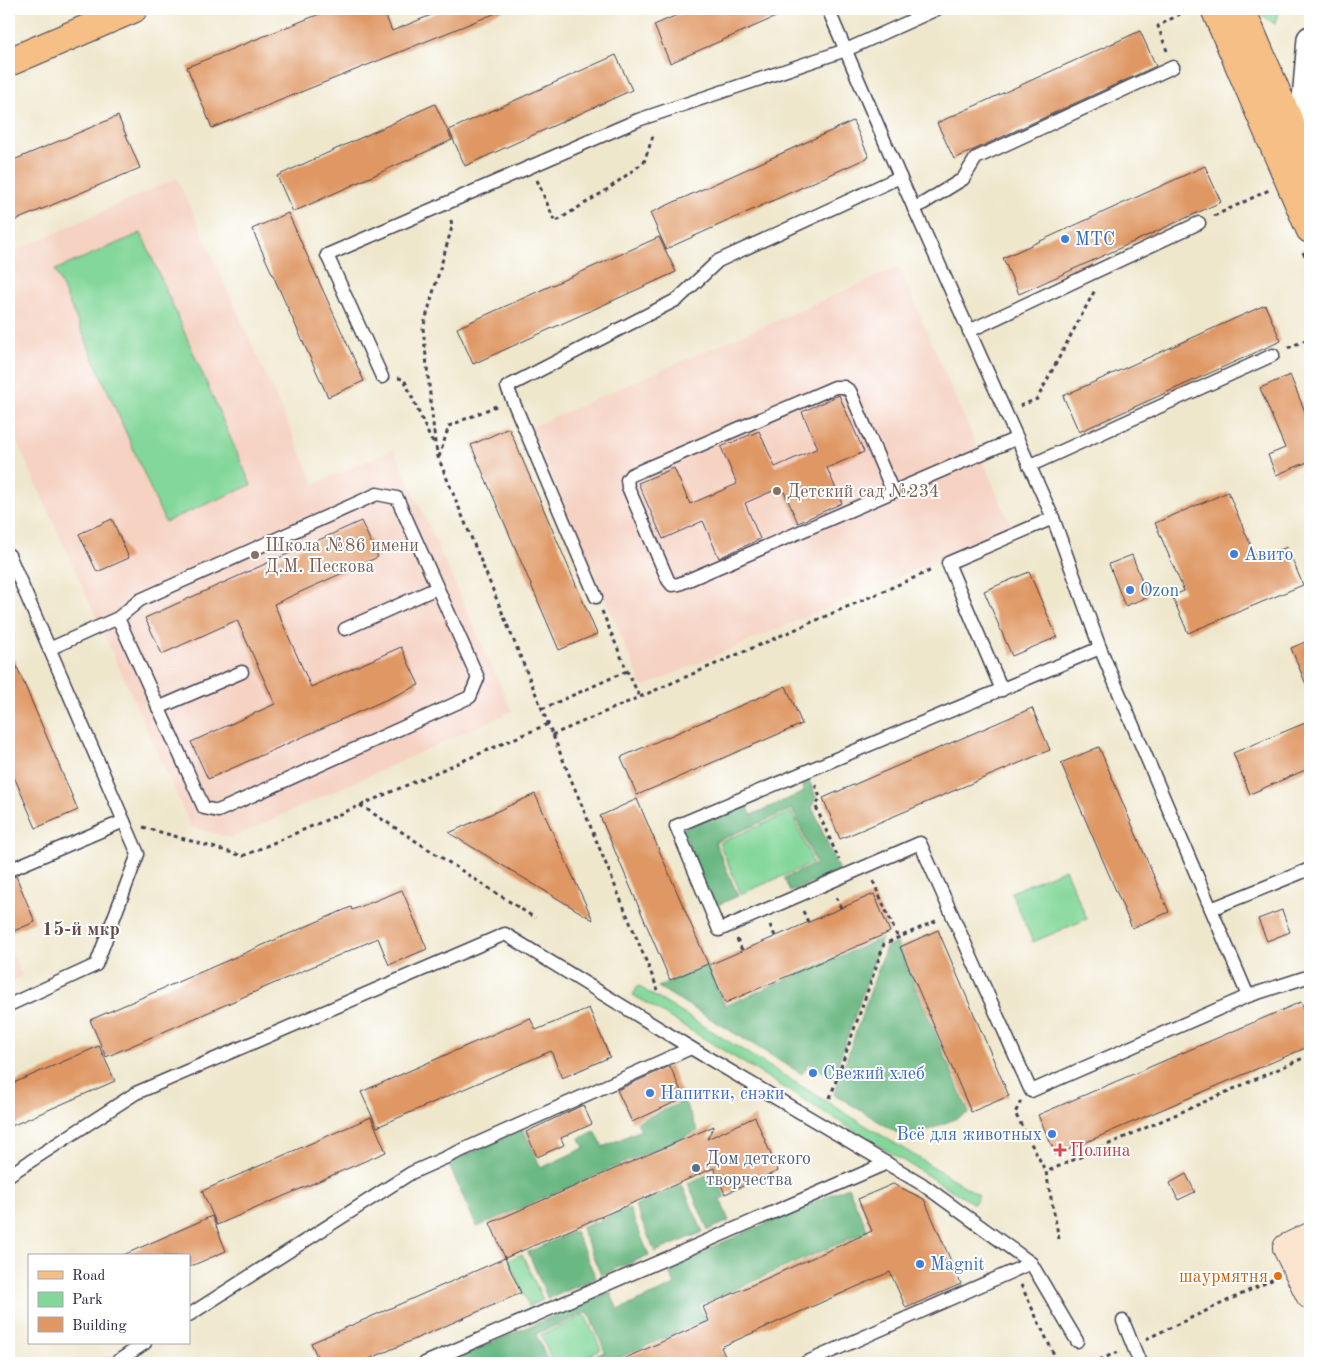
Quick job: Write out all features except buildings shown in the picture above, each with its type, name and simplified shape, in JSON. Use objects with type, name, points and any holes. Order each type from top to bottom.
[{"type":"main road","points":[[10,59],[133,9]]},
{"type":"main road","points":[[1215,9],[1300,167]]},
{"type":"main road","points":[[1241,9],[1300,167],[1310,229]]},
{"type":"street","points":[[1300,167],[1309,81],[1310,39]]},
{"type":"street","points":[[1298,1251],[1310,1295]]},
{"type":"lane","points":[[828,9],[914,209],[1053,518],[1100,648],[1248,996]]},
{"type":"lane","points":[[382,377],[327,255],[638,120],[846,50],[937,9]]},
{"type":"lane","points":[[914,209],[963,179],[976,158],[1173,67]]},
{"type":"lane","points":[[596,597],[507,387],[678,299],[718,261],[900,177]]},
{"type":"lane","points":[[969,331],[1199,222]]},
{"type":"lane","points":[[1030,466],[1273,355]]},
{"type":"lane","points":[[893,492],[850,391],[844,387],[835,387],[631,476],[626,480],[668,580],[672,585],[679,584],[893,492],[1017,438]]},
{"type":"lane","points":[[50,649],[118,618],[140,600],[377,494],[397,498],[478,678],[470,697],[218,811],[204,808],[118,618]]},
{"type":"lane","points":[[1002,690],[948,563],[1053,518]]},
{"type":"lane","points":[[9,555],[138,854],[96,965],[9,1005]]},
{"type":"lane","points":[[345,629],[437,588]]},
{"type":"lane","points":[[1100,648],[676,826],[719,930],[920,843],[1031,1091],[1248,996],[1310,977]]},
{"type":"lane","points":[[158,708],[242,672]]},
{"type":"lane","points":[[9,870],[124,821]]},
{"type":"lane","points":[[1211,909],[1310,869]]},
{"type":"lane","points":[[9,1175],[136,1093],[505,934],[691,1048],[922,1184],[1031,1263],[1077,1341]]},
{"type":"lane","points":[[190,1314],[411,1173],[691,1048]]},
{"type":"lane","points":[[425,1363],[887,1163]]},
{"type":"lane","points":[[806,1363],[1031,1263]]},
{"type":"lane","points":[[1123,1321],[1140,1363]]},
{"type":"lane","points":[[115,1363],[144,1344]]},
{"type":"path","points":[[1173,67],[1158,26],[1189,9]]},
{"type":"path","points":[[531,166],[556,222],[608,189],[644,162],[661,113]]},
{"type":"path","points":[[1199,222],[1300,167]]},
{"type":"path","points":[[448,202],[452,227],[423,328],[438,457],[658,990]]},
{"type":"path","points":[[1018,407],[1036,399],[1108,266]]},
{"type":"path","points":[[1273,355],[1310,338]]},
{"type":"path","points":[[382,377],[404,379],[431,440],[435,442]]},
{"type":"path","points":[[438,457],[449,426],[512,399]]},
{"type":"path","points":[[552,735],[948,563]]},
{"type":"path","points":[[596,597],[640,697]]},
{"type":"path","points":[[542,709],[627,671]]},
{"type":"path","points":[[124,821],[243,856],[548,724]]},
{"type":"path","points":[[808,771],[820,797],[816,806],[845,876]]},
{"type":"path","points":[[360,805],[535,918]]},
{"type":"path","points":[[867,866],[898,938]]},
{"type":"path","points":[[830,1098],[884,944],[952,914]]},
{"type":"path","points":[[1046,1172],[1310,1055]]},
{"type":"path","points":[[1024,1094],[1015,1113],[1046,1172],[1060,1239]]},
{"type":"path","points":[[1092,1363],[1132,1345],[1298,1251]]},
{"type":"path","points":[[1015,1271],[1058,1363]]},
{"type":"shaded area","name":"Школа №86 имени Д.М. Пескова","points":[[177,178],[315,484],[394,449],[512,711],[231,838],[191,827],[9,424],[9,254]]},
{"type":"shaded area","name":"Детский сад №234","points":[[899,267],[1012,528],[643,687],[531,427]]},
{"type":"shaded area","points":[[9,947],[22,976],[9,982]]},
{"type":"green space","points":[[1258,9],[1279,9],[1275,24],[1260,14]]},
{"type":"green space","points":[[141,233],[251,485],[165,522],[55,270]]},
{"type":"green space","points":[[807,776],[816,797],[812,807],[839,871],[790,892],[784,878],[816,864],[792,809],[715,842],[738,896],[715,906],[682,829],[746,802],[751,815],[804,792],[799,779]]},
{"type":"green space","points":[[791,812],[813,863],[741,894],[719,843]]},
{"type":"green space","points":[[1065,869],[1087,919],[1033,942],[1011,892]]},
{"type":"green space","points":[[882,938],[833,1078],[809,1063],[802,1074],[658,987],[707,965],[725,1006]]},
{"type":"green space","points":[[897,943],[969,1113],[907,1139],[834,1094],[886,947]]},
{"type":"green space","points":[[638,986],[979,1195],[974,1204],[633,995]]},
{"type":"green space","points":[[684,1101],[698,1131],[477,1227],[448,1163],[523,1129],[541,1168],[584,1148],[580,1138],[595,1131],[603,1147],[641,1130],[637,1122]]},
{"type":"green space","points":[[714,1172],[725,1197],[720,1199],[729,1221],[708,1230],[688,1183]]},
{"type":"green space","points":[[682,1185],[703,1232],[655,1252],[635,1206]]},
{"type":"green space","points":[[848,1187],[868,1231],[699,1305],[706,1320],[607,1363],[578,1363],[605,1352],[588,1312],[536,1334],[549,1363],[443,1363],[610,1292],[618,1310],[675,1285],[667,1267]]},
{"type":"green space","points":[[629,1208],[649,1255],[601,1275],[581,1228]]},
{"type":"green space","points":[[575,1231],[596,1278],[548,1299],[528,1252]]},
{"type":"green space","points":[[522,1254],[543,1300],[529,1306],[509,1260]]},
{"type":"green space","points":[[585,1315],[601,1350],[572,1363],[553,1363],[541,1335]]},
{"type":"place","name":"МТС","points":[[1065,239]]},
{"type":"place","name":"Детский сад №234","points":[[777,491]]},
{"type":"place","name":"Авито","points":[[1234,554]]},
{"type":"place","name":"Школа №86 имени Д.М. Пескова","points":[[255,555]]},
{"type":"place","name":"Ozon","points":[[1130,590]]},
{"type":"place","name":"Свежий хлеб","points":[[813,1073]]},
{"type":"place","name":"Напитки, снэки","points":[[650,1093]]},
{"type":"place","name":"Всё для животных","points":[[1052,1134]]},
{"type":"place","name":"Полина","points":[[1060,1150]]},
{"type":"place","name":"Дом детского творчества","points":[[696,1168]]},
{"type":"place","name":"Magnit","points":[[920,1264]]},
{"type":"place","name":"шаурмятня","points":[[1278,1276]]},
{"type":"district","name":"15-й мкр","points":[[81,928]]}]
